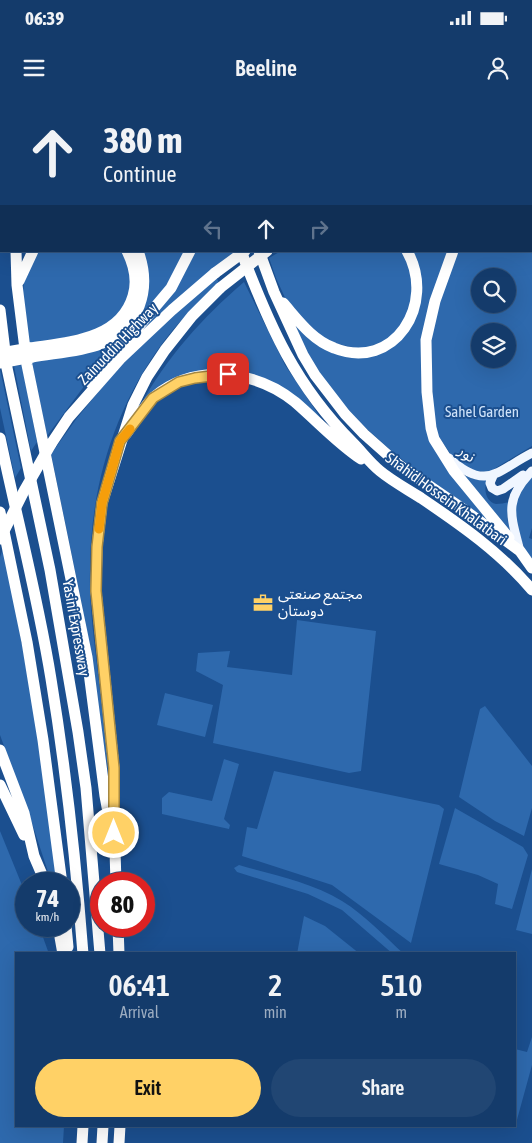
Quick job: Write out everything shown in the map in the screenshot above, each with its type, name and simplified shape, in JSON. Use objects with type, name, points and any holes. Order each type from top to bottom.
[{"type":"highway","points":[[16,252],[17,285],[27,365],[87,658],[114,850]]},
{"type":"highway","points":[[17,285],[33,252]]},
{"type":"highway","points":[[0,363],[31,352],[85,338],[110,328],[119,320],[131,302],[136,281],[127,252]]},
{"type":"highway","points":[[0,353],[74,351],[99,344],[122,330],[137,311],[143,292],[144,274],[138,252]]},
{"type":"highway","points":[[69,417],[84,391],[171,288],[189,252]]},
{"type":"highway","name":"Shahid Hossein Khalatbari","points":[[241,252],[262,308],[299,378],[317,404],[379,470],[464,527],[495,552],[532,590]]},
{"type":"highway","name":"Zainuddin Highway","points":[[0,539],[24,490],[69,417],[120,359],[172,310],[215,273],[245,252]]},
{"type":"highway","name":"Shahid Hossein Khalatbari","points":[[259,252],[274,292],[303,355],[315,375],[345,414],[364,434],[400,465],[464,509],[520,551],[532,568]]},
{"type":"highway","points":[[115,872],[114,768],[96,591],[97,547],[102,503],[120,441],[133,405],[147,377],[192,316],[220,288],[266,252]]},
{"type":"highway","points":[[252,263],[265,259],[276,252]]},
{"type":"highway","points":[[274,292],[318,340],[344,351],[374,350],[394,340],[405,328],[414,313],[418,296],[418,280],[414,264],[408,252]]},
{"type":"highway","points":[[453,252],[441,279],[426,340],[430,428],[454,471],[520,551]]},
{"type":"highway","name":"Yasini Expressway","points":[[0,310],[7,368],[50,570],[78,732],[88,817],[100,952]]},
{"type":"highway","points":[[120,441],[153,398],[179,382],[228,374],[254,380],[281,392],[348,451],[379,470]]},
{"type":"highway","points":[[0,438],[30,571],[51,678],[72,839],[83,952]]},
{"type":"highway","points":[[0,512],[27,642],[43,740],[60,872]]},
{"type":"highway","points":[[0,750],[24,813],[34,856]]},
{"type":"highway","points":[[0,785],[41,872]]},
{"type":"highway","points":[[60,937],[63,952]]},
{"type":"highway","points":[[67,937],[69,952]]},
{"type":"highway","points":[[118,937],[119,952]]},
{"type":"highway","points":[[82,1143],[83,1127]]},
{"type":"highway","points":[[102,1143],[103,1127]]},
{"type":"highway","points":[[119,1143],[120,1127]]},
{"type":"main road","name":"نور","points":[[441,450],[468,473],[493,476]]},
{"type":"main road","points":[[532,452],[493,476],[490,483],[492,488],[497,491],[532,470]]},
{"type":"main road","points":[[520,551],[511,520],[511,508],[517,490],[532,470]]},
{"type":"green space","points":[[35,252],[124,252],[133,275],[126,306],[102,329],[29,346],[23,292],[24,280]]},
{"type":"green space","points":[[141,252],[185,252],[165,288],[88,381],[47,436],[31,360],[122,335]]},
{"type":"green space","points":[[194,252],[233,252],[234,255],[112,360]]},
{"type":"green space","points":[[279,252],[405,252],[413,268],[411,313],[388,340],[361,349],[324,341],[287,302],[269,258]]},
{"type":"green space","points":[[410,252],[450,252],[434,293],[426,418],[501,532],[409,465],[379,440],[352,413],[328,384],[308,353],[293,318],[314,340],[374,352],[413,320]]},
{"type":"green space","name":"Sahel Garden","points":[[456,252],[531,252],[532,446],[489,472],[472,471],[453,458],[434,429],[430,331]]},
{"type":"green space","points":[[216,276],[219,283],[177,326],[146,367],[119,421],[100,479],[91,540],[90,596],[109,778],[82,605],[51,454],[77,418],[123,362]]},
{"type":"green space","points":[[244,282],[285,365],[322,420],[290,393],[208,371],[140,406],[150,388],[186,339]]},
{"type":"green space","points":[[22,365],[37,442],[31,451],[14,366]]},
{"type":"green space","points":[[0,369],[21,468],[15,478],[0,408]]},
{"type":"green space","points":[[462,474],[473,479],[488,480],[486,483],[486,494],[492,503],[509,502],[507,517],[510,530]]},
{"type":"green space","points":[[532,474],[532,528],[529,538],[532,539],[532,560],[520,536],[514,508],[520,490]]},
{"type":"green space","points":[[4,546],[37,728],[57,872],[48,872],[0,735],[0,557]]},
{"type":"green space","points":[[297,620],[376,631],[361,771],[349,773],[213,743],[223,685],[196,671],[198,653],[230,651],[227,667],[292,675]]},
{"type":"green space","points":[[165,693],[213,705],[205,737],[157,725]]},
{"type":"green space","points":[[485,706],[532,766],[532,808],[524,836],[495,821],[459,797],[480,709]]},
{"type":"green space","points":[[224,759],[239,764],[224,819],[230,825],[229,829],[162,814],[162,798],[169,792],[212,801]]},
{"type":"green space","points":[[274,771],[439,805],[444,809],[411,943],[332,885],[242,856],[247,827],[257,829]]},
{"type":"green space","points":[[455,808],[523,847],[528,855],[512,909],[495,904],[498,884],[478,875],[439,864]]},
{"type":"green space","points":[[0,831],[17,872],[15,872],[15,937],[43,937],[48,952],[15,952],[15,1127],[64,1127],[63,1143],[0,1143]]},
{"type":"green space","points":[[239,865],[292,880],[330,894],[359,913],[402,952],[391,952],[342,910],[308,894],[237,872],[234,868]]},
{"type":"green space","points":[[532,869],[532,934],[516,930]]},
{"type":"green space","points":[[304,916],[325,926],[358,952],[297,952]]},
{"type":"green space","points":[[532,1037],[532,1065],[516,1123],[516,1049],[527,1052]]},
{"type":"slow traffic","points":[[99,529],[102,503],[120,441],[130,429]]},
{"type":"place","name":"مجتمع صنعتی دوستان","points":[[263,603]]},
{"type":"route","points":[[114,833],[114,768],[96,591],[97,547],[102,503],[120,441],[153,398],[179,382],[228,374]]}]
